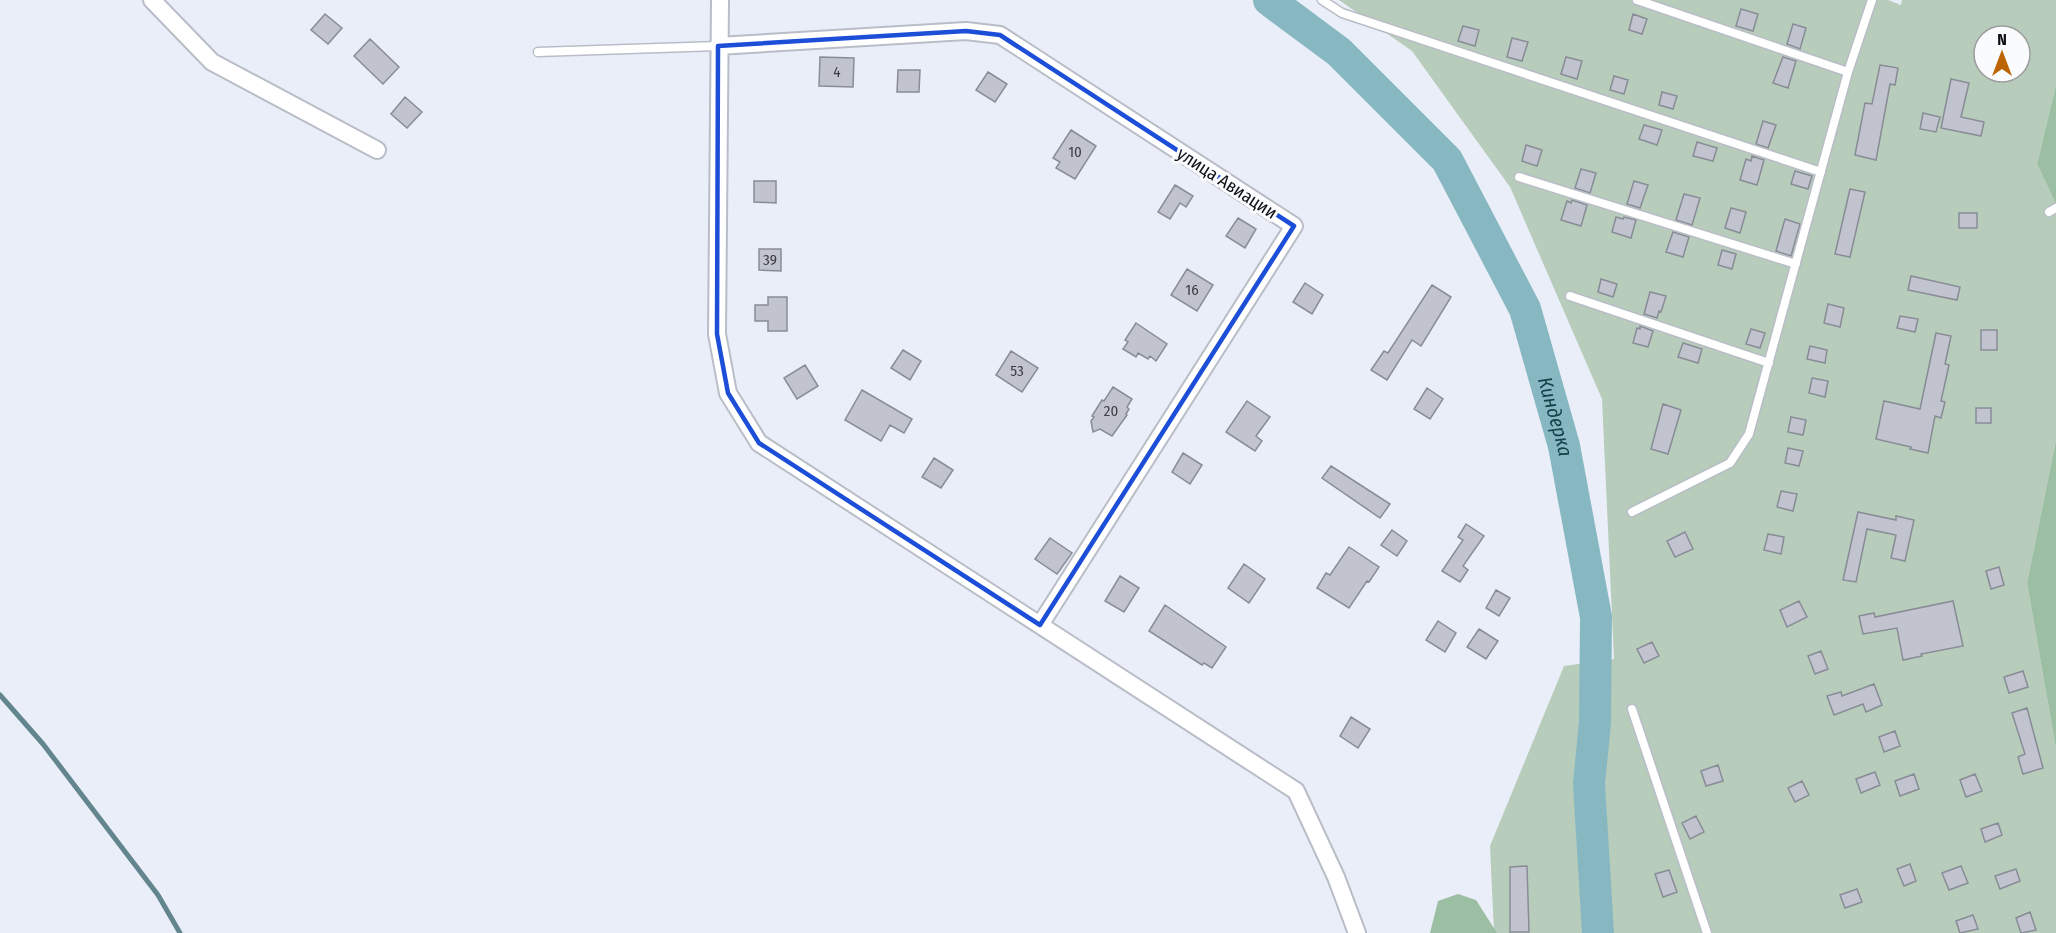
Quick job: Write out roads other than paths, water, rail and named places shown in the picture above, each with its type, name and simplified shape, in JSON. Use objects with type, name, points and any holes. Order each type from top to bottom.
[{"type":"street","points":[[152,0],[212,62],[377,150]]},
{"type":"street","points":[[720,0],[717,334],[728,393],[759,443],[1296,791],[1336,877],[1357,933]]},
{"type":"street","name":"улица Авиации","points":[[718,46],[966,31],[1000,35],[1294,226],[1040,625]]},
{"type":"lane","points":[[1322,0],[1342,13],[1821,172]]},
{"type":"lane","points":[[1637,0],[1848,72]]},
{"type":"lane","points":[[1632,512],[1730,464],[1749,434],[1848,72],[1872,0]]},
{"type":"lane","points":[[538,52],[718,46]]},
{"type":"lane","points":[[1519,177],[1796,264]]},
{"type":"lane","points":[[1570,296],[1769,363]]},
{"type":"lane","points":[[1632,709],[1707,933]]},
{"type":"waterway","name":"Киндерка","points":[[1269,0],[1339,52],[1447,160],[1525,309],[1564,446],[1596,617],[1595,722],[1589,784],[1598,933]]},
{"type":"waterway","points":[[0,695],[43,744],[158,895],[180,933]]}]
